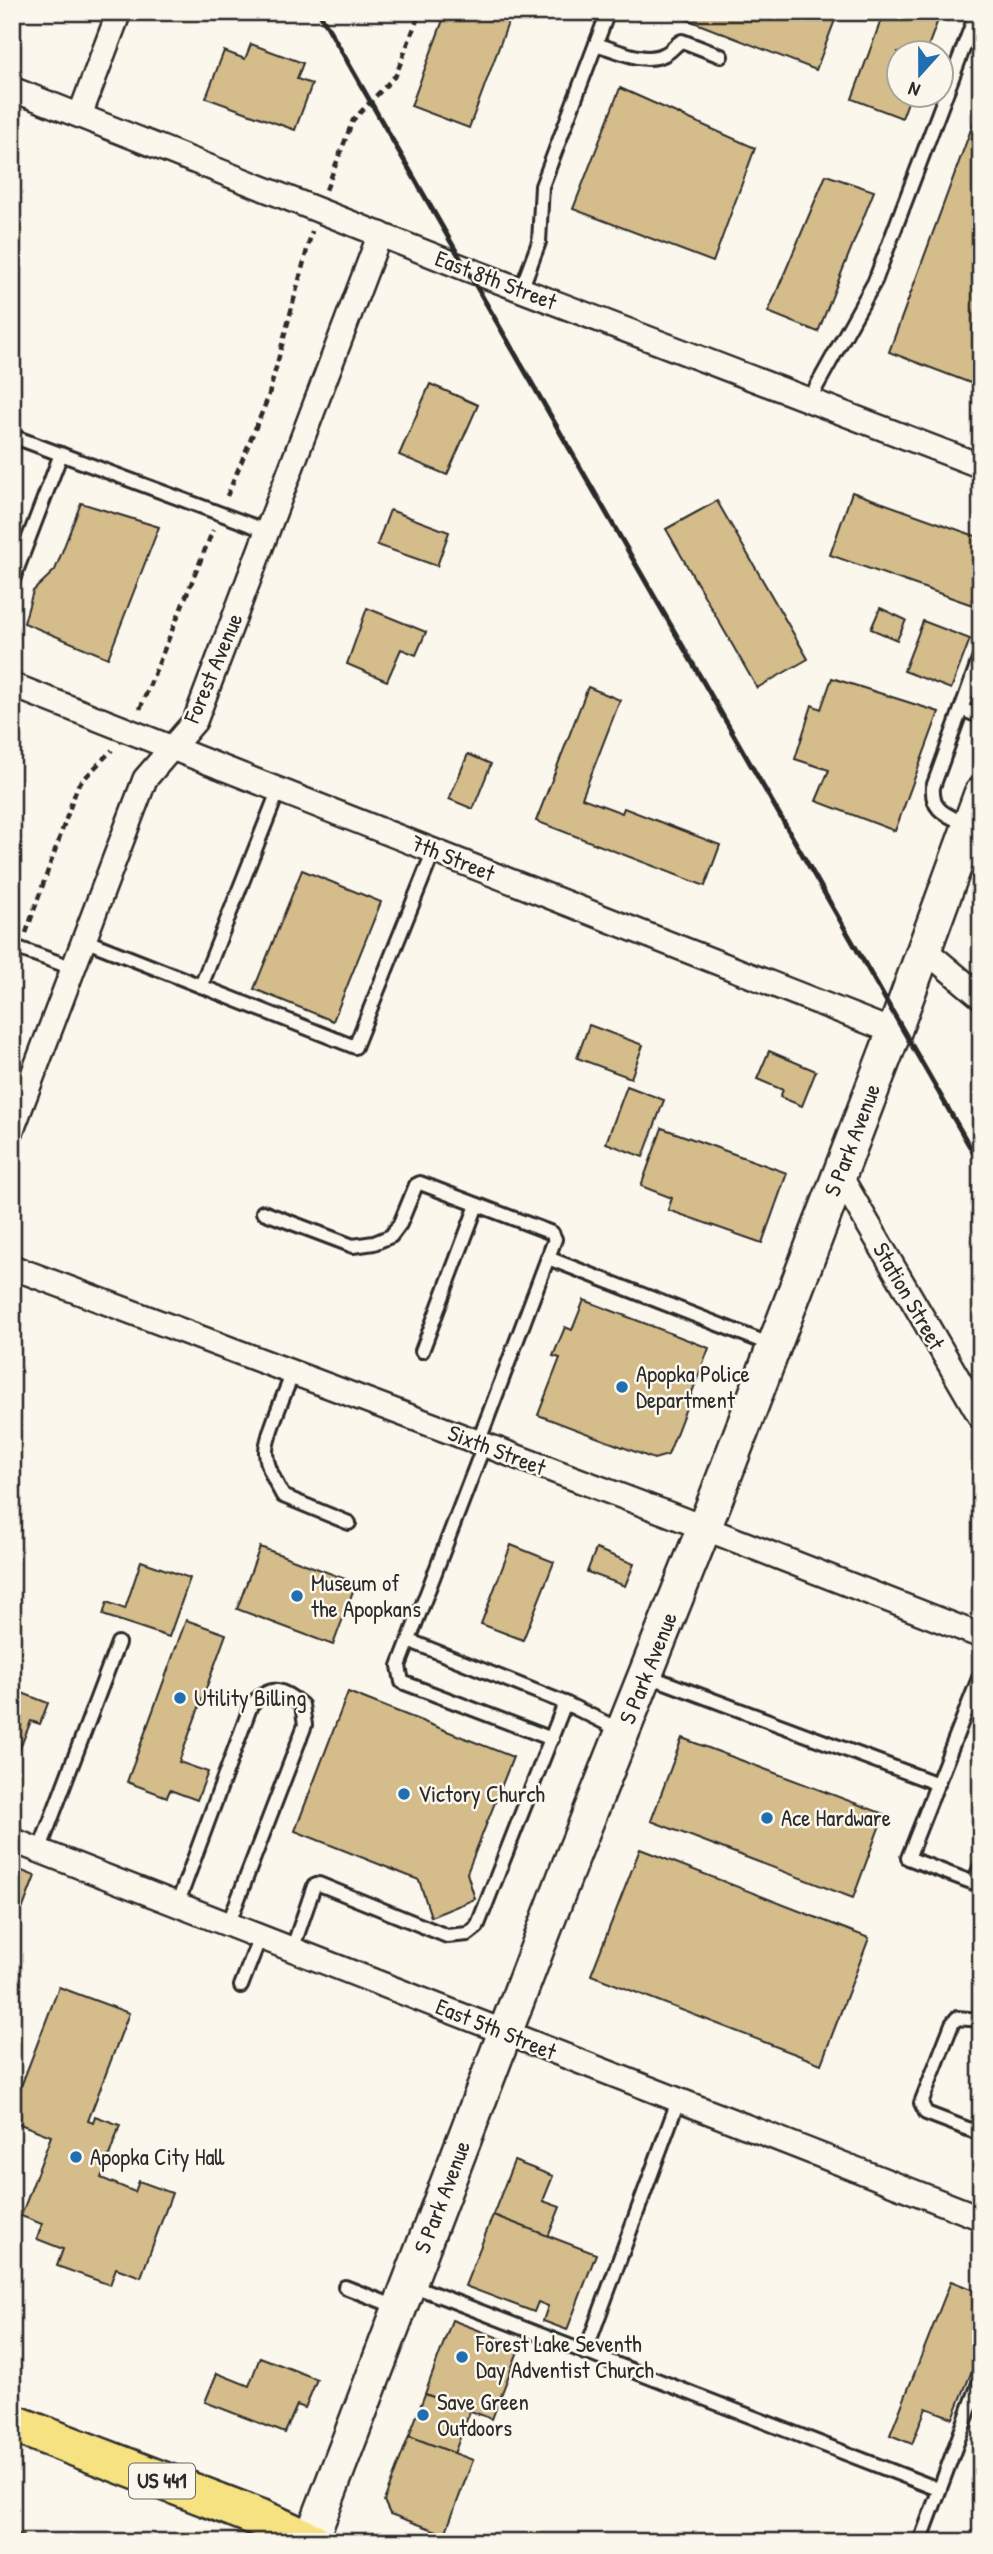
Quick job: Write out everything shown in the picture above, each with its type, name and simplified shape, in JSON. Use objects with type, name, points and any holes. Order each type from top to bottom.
[{"type":"main road","name":"S Park Avenue","points":[[311,2541],[504,2033],[705,1528],[894,1032],[981,794]]},
{"type":"main road","name":"US 441","points":[[12,2423],[260,2518],[311,2541]]},
{"type":"street","points":[[80,115],[119,12]]},
{"type":"street","name":"East 8th Street","points":[[12,89],[521,290],[981,466]]},
{"type":"street","name":"Forest Avenue","points":[[12,1129],[145,779],[195,721],[380,234]]},
{"type":"street","name":"7th Street","points":[[12,685],[894,1032]]},
{"type":"street","points":[[924,949],[981,997]]},
{"type":"street","name":"Station Street","points":[[839,1174],[981,1418]]},
{"type":"street","name":"Sixth Street","points":[[12,1267],[705,1528],[981,1636]]},
{"type":"street","name":"East 5th Street","points":[[12,1840],[981,2218]]},
{"type":"lane","points":[[521,290],[539,242],[542,187],[608,12]]},
{"type":"lane","points":[[809,400],[875,281],[977,12]]},
{"type":"lane","points":[[596,44],[651,59],[668,53],[674,44],[682,41],[720,56]]},
{"type":"lane","points":[[12,436],[267,531]]},
{"type":"lane","points":[[12,582],[61,454]]},
{"type":"lane","points":[[969,826],[939,810],[932,800],[933,787],[981,654]]},
{"type":"lane","points":[[961,709],[981,717]]},
{"type":"lane","points":[[201,986],[279,789]]},
{"type":"lane","points":[[84,940],[355,1047],[433,850]]},
{"type":"lane","points":[[16,948],[73,968]]},
{"type":"lane","points":[[263,1212],[353,1245],[374,1243],[391,1236],[400,1224],[416,1185],[420,1183],[552,1233],[555,1239],[399,1666],[402,1682],[552,1738]]},
{"type":"lane","points":[[422,1351],[477,1205]]},
{"type":"lane","points":[[548,1258],[774,1346]]},
{"type":"lane","points":[[293,1373],[266,1453],[273,1476],[283,1496],[349,1523]]},
{"type":"lane","points":[[410,1641],[565,1703],[622,1731]]},
{"type":"lane","points":[[39,1850],[118,1643]]},
{"type":"lane","points":[[981,1673],[908,1858],[974,1883],[981,1865]]},
{"type":"lane","points":[[645,1675],[938,1784]]},
{"type":"lane","points":[[177,1905],[251,1706],[263,1692],[276,1690],[289,1695],[302,1705],[305,1725],[228,1925]]},
{"type":"lane","points":[[292,1950],[314,1886],[319,1884],[447,1936],[468,1934],[477,1927],[565,1703]]},
{"type":"lane","points":[[241,1986],[260,1937]]},
{"type":"lane","points":[[981,2020],[957,2018],[952,2024],[921,2103],[926,2113],[981,2134]]},
{"type":"lane","points":[[585,2353],[678,2101]]},
{"type":"lane","points":[[345,2287],[404,2296],[585,2353],[938,2489]]},
{"type":"lane","points":[[920,2542],[981,2378]]},
{"type":"lane","points":[[12,2540],[18,2542]]},
{"type":"path","points":[[16,948],[78,785],[131,730],[268,398],[318,210],[354,120],[396,75],[420,12]]},
{"type":"building","points":[[446,12],[512,12],[469,128],[411,106]]},
{"type":"building","points":[[673,12],[838,12],[816,70]]},
{"type":"building","points":[[884,12],[941,12],[931,38],[884,38],[884,108],[906,108],[902,118],[852,99]]},
{"type":"building","points":[[251,44],[303,63],[297,79],[312,84],[295,130],[206,98],[224,51],[245,59]]},
{"type":"building","points":[[620,88],[755,148],[713,262],[573,209]]},
{"type":"building","points":[[981,102],[981,387],[889,352]]},
{"type":"building","points":[[826,175],[874,191],[818,332],[768,312]]},
{"type":"building","points":[[430,384],[478,405],[447,475],[399,455]]},
{"type":"building","points":[[852,492],[981,538],[981,608],[830,555]]},
{"type":"building","points":[[717,501],[808,659],[757,688],[666,529]]},
{"type":"building","points":[[81,503],[159,527],[108,658],[24,623],[33,591],[55,570]]},
{"type":"building","points":[[390,510],[449,532],[437,566],[377,545]]},
{"type":"building","points":[[367,608],[426,632],[416,655],[401,649],[387,681],[347,664]]},
{"type":"building","points":[[880,608],[906,620],[897,640],[871,629]]},
{"type":"building","points":[[923,621],[970,639],[951,689],[904,671]]},
{"type":"building","points":[[832,678],[939,712],[895,831],[816,801],[829,770],[795,759],[812,705],[821,709]]},
{"type":"building","points":[[588,687],[620,700],[582,798],[622,813],[624,808],[720,845],[705,886],[536,821]]},
{"type":"building","points":[[468,754],[491,764],[473,809],[449,799]]},
{"type":"building","points":[[302,870],[381,902],[333,1021],[254,989]]},
{"type":"building","points":[[589,1025],[643,1045],[631,1078],[577,1058]]},
{"type":"building","points":[[769,1051],[816,1071],[802,1106],[780,1097],[783,1090],[757,1079]]},
{"type":"building","points":[[627,1086],[664,1100],[643,1157],[606,1143]]},
{"type":"building","points":[[662,1128],[787,1173],[762,1243],[668,1210],[672,1198],[641,1186]]},
{"type":"building","name":"Apopka Police Department","points":[[584,1300],[709,1348],[668,1455],[654,1459],[538,1415],[560,1358],[553,1356],[565,1327],[572,1330]]},
{"type":"building","points":[[511,1545],[554,1562],[523,1640],[481,1624]]},
{"type":"building","name":"Museum of the Apopkans","points":[[260,1547],[356,1583],[333,1645],[237,1609]]},
{"type":"building","points":[[596,1549],[634,1564],[625,1586],[587,1572]]},
{"type":"building","points":[[141,1561],[190,1578],[169,1637],[103,1615],[107,1602],[125,1609]]},
{"type":"building","points":[[981,1566],[981,1588],[974,1586]]},
{"type":"building","name":"Utility Billing","points":[[186,1620],[226,1634],[179,1762],[208,1772],[197,1800],[170,1790],[167,1797],[127,1782]]},
{"type":"building","points":[[12,1689],[48,1703],[40,1724],[31,1721],[12,1768]]},
{"type":"building","name":"Victory Church","points":[[348,1692],[513,1757],[467,1873],[475,1899],[431,1917],[419,1880],[295,1831]]},
{"type":"building","name":"Ace Hardware","points":[[682,1738],[884,1814],[853,1898],[651,1821]]},
{"type":"building","points":[[640,1849],[869,1938],[821,2064],[591,1975]]},
{"type":"building","points":[[12,1867],[35,1876],[22,1910],[12,1907]]},
{"type":"building","name":"Apopka City Hall","points":[[59,1987],[129,2013],[88,2121],[93,2123],[95,2116],[120,2125],[101,2178],[135,2192],[139,2181],[172,2193],[141,2277],[116,2268],[110,2285],[57,2266],[63,2249],[37,2239],[42,2224],[21,2216],[51,2136],[12,2121],[12,2110]]},
{"type":"building","points":[[514,2161],[553,2176],[543,2201],[560,2207],[548,2237],[493,2215]]},
{"type":"building","points":[[493,2215],[596,2254],[567,2330],[543,2321],[548,2306],[538,2302],[534,2312],[465,2286]]},
{"type":"building","points":[[951,2281],[981,2293],[981,2348],[953,2418],[926,2408],[912,2444],[890,2435]]},
{"type":"building","points":[[452,2320],[520,2346],[492,2419],[425,2394]]},
{"type":"building","points":[[260,2357],[317,2379],[305,2408],[297,2405],[285,2433],[205,2402],[217,2373],[249,2386]]},
{"type":"building","points":[[425,2394],[470,2411],[454,2454],[409,2436]]},
{"type":"building","points":[[409,2436],[473,2460],[445,2534],[390,2514],[384,2501]]},
{"type":"railway","points":[[319,12],[981,1166]]},
{"type":"place","name":"Apopka Police Department","points":[[622,1387]]},
{"type":"place","name":"Museum of the Apopkans","points":[[297,1596]]},
{"type":"place","name":"Utility Billing","points":[[180,1698]]},
{"type":"place","name":"Victory Church","points":[[404,1794]]},
{"type":"place","name":"Ace Hardware","points":[[767,1818]]},
{"type":"place","name":"Apopka City Hall","points":[[76,2157]]},
{"type":"place","name":"Forest Lake Seventh Day Adventist Church","points":[[462,2357]]},
{"type":"place","name":"Save Green Outdoors","points":[[423,2415]]}]
